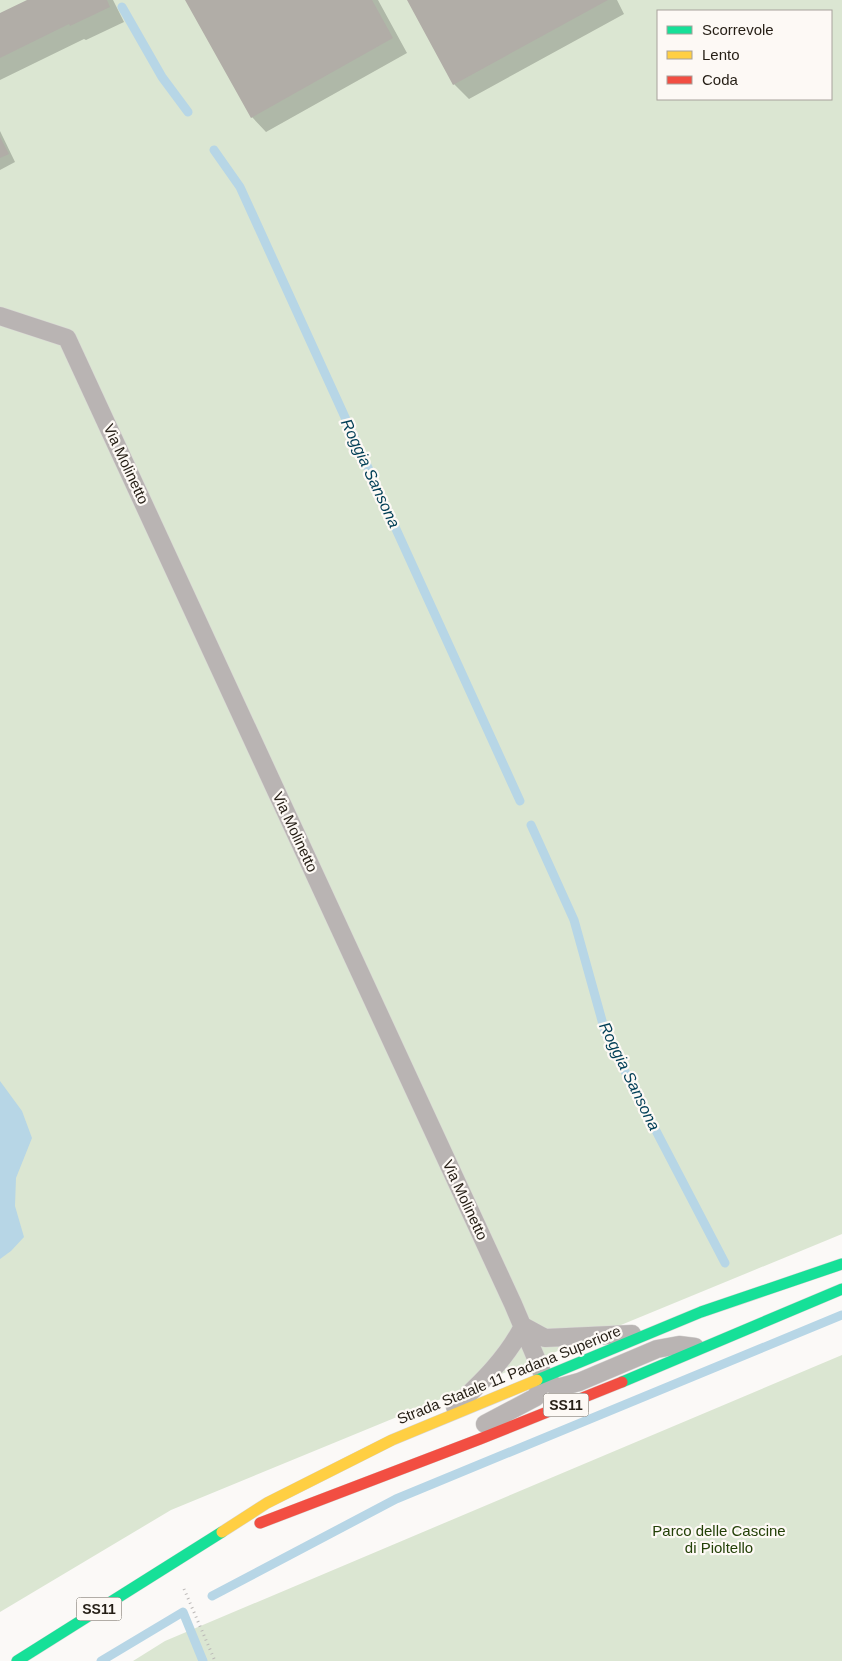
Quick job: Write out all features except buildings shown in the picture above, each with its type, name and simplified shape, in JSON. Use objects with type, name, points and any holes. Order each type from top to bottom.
[{"type":"main road","name":"Strada Statale 11 Padana Superiore","points":[[17,1661],[267,1503],[392,1440],[701,1312],[842,1264]]},
{"type":"main road","name":"Strada Statale 11 Padana Superiore","points":[[202,1544],[387,1476],[626,1381],[842,1289]]},
{"type":"lane","name":"Via Molinetto","points":[[0,316],[67,338],[524,1326],[544,1377]]},
{"type":"lane","points":[[442,1419],[481,1384],[516,1342],[524,1326],[545,1338],[654,1332]]},
{"type":"lane","points":[[286,1513],[366,1472],[492,1421],[536,1398],[544,1377],[557,1388],[579,1382],[658,1349],[679,1345],[703,1348]]},
{"type":"path","points":[[181,1556],[181,1584],[216,1661]]},
{"type":"green space","points":[[0,0],[842,0],[842,1234],[171,1510],[0,1612]]},
{"type":"green space","name":"Parco delle Cascine di Pioltello","points":[[842,1355],[842,1661],[133,1661],[165,1641]]},
{"type":"water","points":[[0,1081],[22,1111],[32,1138],[16,1178],[15,1206],[24,1237],[11,1251],[0,1259]]},
{"type":"waterway","name":"Roggia Sansona","points":[[122,7],[162,77],[188,112]]},
{"type":"waterway","name":"Roggia Sansona","points":[[214,150],[240,187],[520,801]]},
{"type":"waterway","name":"Roggia Sansona","points":[[531,825],[574,920],[606,1035],[725,1263]]},
{"type":"waterway","points":[[212,1596],[396,1499],[842,1315]]},
{"type":"waterway","points":[[101,1661],[183,1612],[203,1661]]},
{"type":"traffic: fast","points":[[537,1380],[701,1312],[842,1264]]},
{"type":"traffic: fast","points":[[622,1382],[842,1289]]},
{"type":"traffic: fast","points":[[17,1661],[222,1532]]},
{"type":"traffic: slow","points":[[222,1532],[267,1503],[392,1440],[537,1380]]},
{"type":"traffic: jam","points":[[260,1523],[480,1439],[622,1382]]}]
